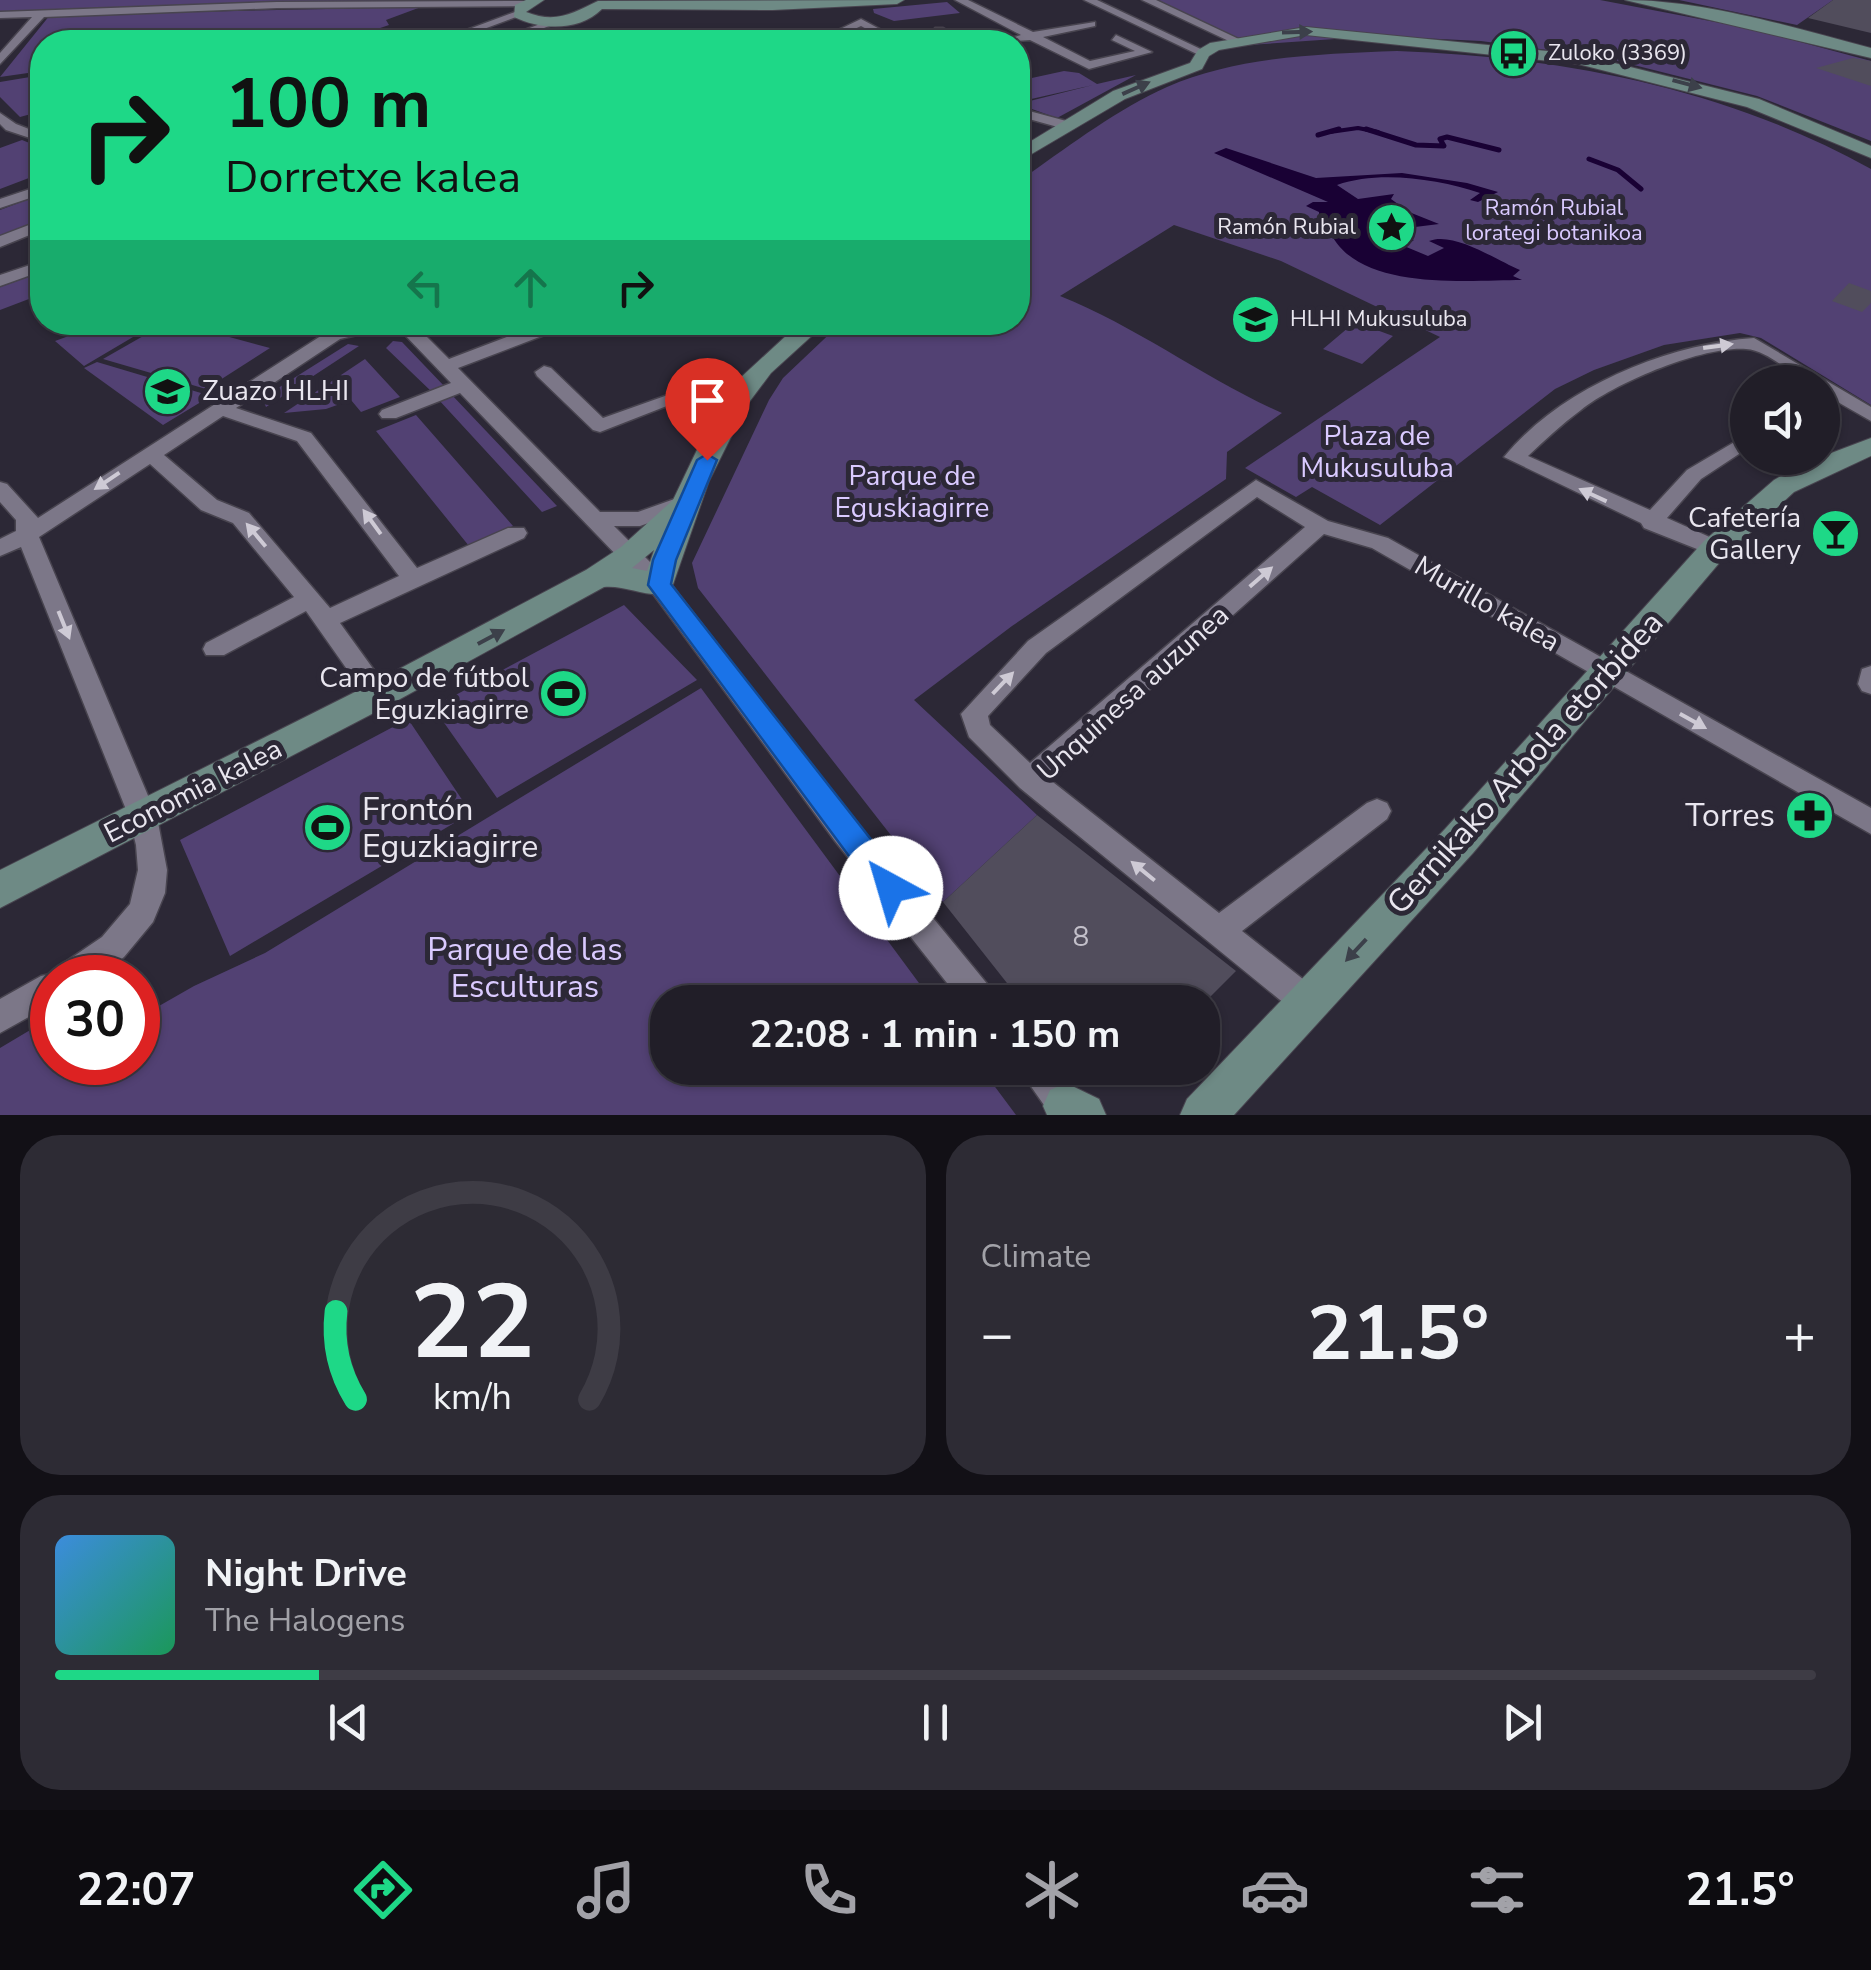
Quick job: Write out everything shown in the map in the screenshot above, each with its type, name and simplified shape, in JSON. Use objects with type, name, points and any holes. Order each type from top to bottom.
[{"type":"street","points":[[531,30],[583,17],[596,2],[831,4],[898,0]]},
{"type":"street","points":[[960,0],[1020,30]]},
{"type":"street","points":[[1089,0],[1203,53]]},
{"type":"street","points":[[1147,0],[1237,41]]},
{"type":"street","points":[[1632,0],[1871,53]]},
{"type":"street","points":[[838,30],[876,2]]},
{"type":"street","points":[[831,4],[861,15],[882,30]]},
{"type":"street","points":[[0,15],[277,5],[527,6]]},
{"type":"street","points":[[527,6],[532,20],[557,21]]},
{"type":"street","points":[[474,30],[527,6]]},
{"type":"street","points":[[0,60],[42,12]]},
{"type":"street","points":[[1032,36],[1091,24]]},
{"type":"street","points":[[486,26],[516,26],[519,30]]},
{"type":"street","points":[[1030,149],[1065,125],[1147,82],[1196,66],[1203,53],[1237,41],[1306,31],[1578,59],[1753,103],[1871,153]]},
{"type":"street","points":[[1032,36],[1089,65],[1146,52],[1116,38]]},
{"type":"street","points":[[1030,115],[1065,125]]},
{"type":"street","points":[[0,117],[30,133]]},
{"type":"street","points":[[10,142],[30,138]]},
{"type":"street","points":[[0,204],[30,193]]},
{"type":"street","points":[[0,242],[30,230]]},
{"type":"street","points":[[0,281],[30,270]]},
{"type":"street","points":[[0,548],[27,535],[148,453],[336,335]]},
{"type":"street","points":[[415,335],[660,585],[845,832],[968,985]]},
{"type":"street","points":[[447,366],[530,335]]},
{"type":"street","points":[[660,585],[690,497],[749,382],[801,335]]},
{"type":"street","points":[[1715,548],[1514,458],[1577,402],[1652,365],[1712,346],[1754,343],[1790,365]]},
{"type":"street","points":[[544,372],[600,426],[686,394]]},
{"type":"street","points":[[389,414],[465,384]]},
{"type":"street","points":[[1840,396],[1866,412]]},
{"type":"street","points":[[220,410],[304,437],[413,579]]},
{"type":"street","points":[[1840,411],[1866,412]]},
{"type":"street","name":"Gernikako Arbola etorbidea","points":[[1203,1115],[1460,840],[1715,548],[1784,486],[1871,446]]},
{"type":"street","points":[[1652,523],[1668,497],[1710,460],[1730,449]]},
{"type":"street","points":[[148,453],[209,505],[241,518],[325,620],[379,696]]},
{"type":"street","name":"Murillo kalea","points":[[1030,780],[978,730],[974,714],[1037,647],[1256,487],[1320,526],[1380,543],[1871,822]]},
{"type":"street","points":[[0,490],[27,518],[27,535],[143,816],[156,864],[145,907],[134,926],[102,955]]},
{"type":"street","points":[[596,519],[652,517],[690,497]]},
{"type":"street","name":"Economia kalea","points":[[0,890],[379,696],[598,577],[632,554],[690,497]]},
{"type":"street","name":"Unquinesa auzunea","points":[[1308,1002],[1030,780],[1320,526]]},
{"type":"street","points":[[325,620],[516,533]]},
{"type":"street","points":[[598,577],[618,575],[660,585]]},
{"type":"street","points":[[214,649],[309,600]]},
{"type":"street","points":[[1871,676],[1871,684]]},
{"type":"street","points":[[1220,931],[1377,811]]},
{"type":"street","points":[[0,1017],[30,1000]]},
{"type":"street","points":[[1049,1085],[1072,1113]]},
{"type":"green space","points":[[0,0],[510,0],[275,2],[0,13]]},
{"type":"green space","points":[[1153,0],[1600,0],[1752,29],[1871,61],[1871,141],[1757,96],[1606,58],[1481,41],[1378,36],[1249,45]]},
{"type":"green space","points":[[1679,0],[1833,0],[1797,25]]},
{"type":"green space","points":[[947,2],[960,13],[894,21],[873,9]]},
{"type":"green space","points":[[421,7],[386,20],[389,25],[374,30],[38,30],[50,15]]},
{"type":"green space","points":[[30,40],[30,73],[0,77]]},
{"type":"green space","points":[[1397,51],[1459,54],[1581,70],[1641,82],[1759,117],[1871,169],[1871,405],[1840,386],[1840,365],[1805,365],[1761,338],[1740,333],[1664,345],[1594,370],[1555,389],[1380,525],[1312,487],[1296,497],[1245,468],[1440,337],[1281,261],[1174,225],[1060,296],[1282,413],[1227,452],[1226,479],[1012,626],[914,700],[1037,815],[943,902],[698,588],[692,563],[769,400],[783,378],[828,335],[1030,335],[1030,173],[1096,127],[1167,87],[1251,63]]},
{"type":"green space","points":[[1064,71],[1079,73],[1097,84],[1136,75],[1057,118],[1030,108],[1030,101],[1093,85],[1030,99],[1030,78]]},
{"type":"green space","points":[[30,77],[30,114],[20,117],[0,97],[0,82]]},
{"type":"green space","points":[[22,140],[30,143],[30,178],[0,189],[0,148]]},
{"type":"green space","points":[[30,199],[30,226],[0,238],[0,210]]},
{"type":"green space","points":[[30,276],[30,299],[0,310],[0,287]]},
{"type":"green space","points":[[1355,322],[1393,336],[1362,364],[1323,349]]},
{"type":"green space","points":[[71,335],[136,335],[84,366],[55,341]]},
{"type":"green space","points":[[145,335],[222,335],[270,348],[206,389],[103,359]]},
{"type":"green space","points":[[393,341],[402,342],[446,388],[433,393],[386,348]]},
{"type":"green space","points":[[348,344],[359,346],[266,407],[263,400],[267,395]]},
{"type":"green space","points":[[365,359],[400,397],[361,412],[351,400],[326,409],[284,413]]},
{"type":"green space","points":[[97,362],[214,394],[163,425],[84,368]]},
{"type":"green space","points":[[451,394],[557,506],[542,512],[438,399]]},
{"type":"green space","points":[[416,415],[513,526],[469,546],[376,431]]},
{"type":"green space","name":"Campo de fútbol Eguzkiagirre","points":[[624,605],[697,680],[497,798],[433,707]]},
{"type":"green space","name":"Parque de las Esculturas","points":[[701,688],[920,985],[650,985],[650,1085],[994,1085],[1016,1115],[0,1115],[0,1048],[30,1030],[30,1085],[160,1085],[160,1005],[265,953]]},
{"type":"green space","name":"Frontón Eguzkiagirre","points":[[408,719],[471,813],[230,956],[180,840]]},
{"type":"shaded area","points":[[1226,148],[1316,178],[1402,173],[1498,192],[1478,202],[1470,200],[1480,193],[1427,180],[1371,178],[1337,185],[1358,199],[1394,194],[1391,199],[1409,212],[1439,224],[1384,225],[1397,237],[1414,240],[1404,246],[1428,256],[1444,248],[1429,241],[1462,243],[1520,270],[1513,276],[1522,280],[1414,278],[1361,263],[1341,248],[1328,227],[1319,225],[1319,212],[1306,206],[1328,202],[1214,153]]},
{"type":"building","points":[[1833,0],[1871,0],[1871,33],[1808,18]]},
{"type":"building","points":[[1853,58],[1871,61],[1871,86],[1816,68]]},
{"type":"building","points":[[1849,283],[1871,291],[1871,303],[1862,312],[1832,301]]},
{"type":"building","points":[[1037,815],[1236,971],[1220,987],[1009,985],[943,902]]},
{"type":"waterway","points":[[1330,132],[1358,128],[1371,131]]},
{"type":"waterway","points":[[1318,135],[1339,129]]},
{"type":"waterway","points":[[1366,129],[1371,131]]},
{"type":"waterway","points":[[1371,131],[1378,132]]},
{"type":"waterway","points":[[1371,131],[1416,145],[1444,146],[1440,139],[1447,137],[1499,150]]},
{"type":"waterway","points":[[1589,159],[1618,170],[1641,189]]},
{"type":"place","name":"Zuloko (3369)","points":[[1513,53]]},
{"type":"place","name":"Ramón Rubial","points":[[1391,227]]},
{"type":"place","name":"HLHI Mukusuluba","points":[[1255,319]]},
{"type":"place","name":"Zuazo HLHI","points":[[167,391]]},
{"type":"place","name":"Cafetería Gallery","points":[[1836,534]]},
{"type":"place","name":"Campo de fútbol Eguzkiagirre","points":[[564,694]]},
{"type":"place","name":"Torres","points":[[1810,815]]},
{"type":"place","name":"Frontón Eguzkiagirre","points":[[327,827]]},
{"type":"route","points":[[707,460],[665,560],[660,585],[891,888]]},
{"type":"park label","name":"Ramón Rubial lorategi botanikoa","points":[[1554,220]]},
{"type":"park label","name":"Plaza de Mukusuluba","points":[[1377,452]]},
{"type":"park label","name":"Parque de Eguskiagirre","points":[[912,492]]}]
